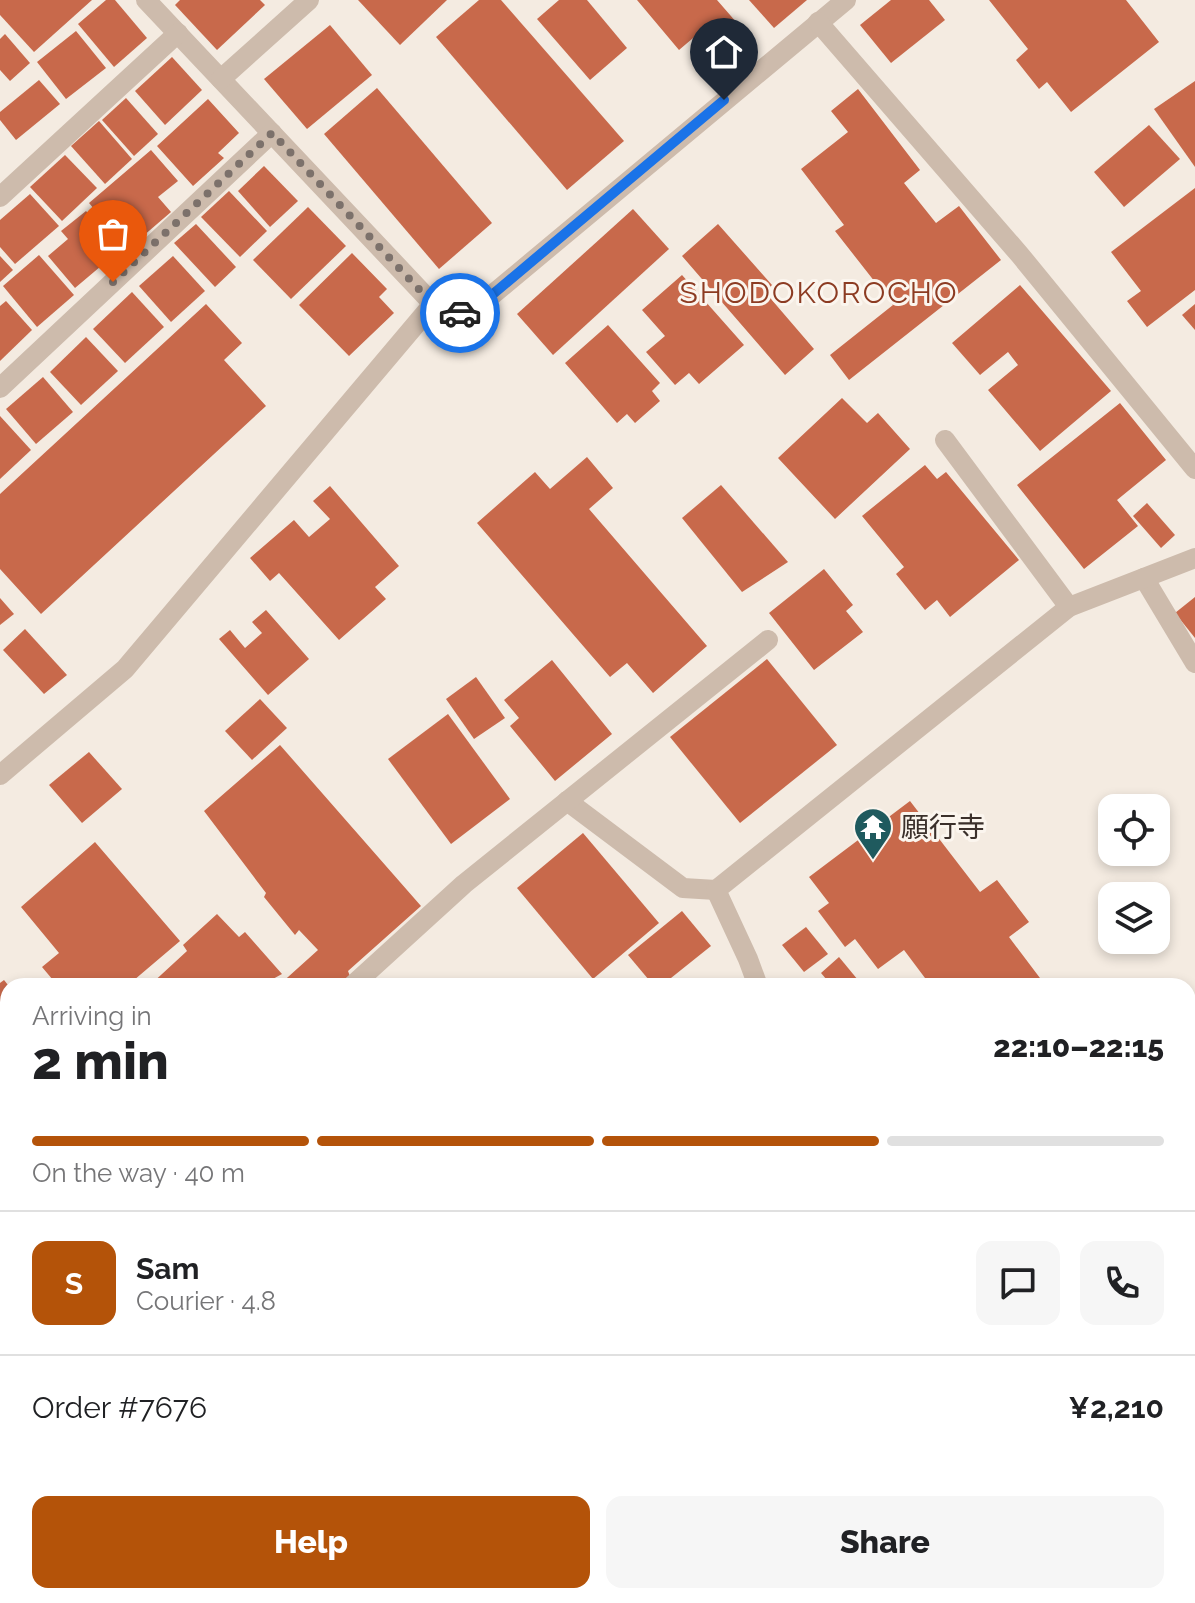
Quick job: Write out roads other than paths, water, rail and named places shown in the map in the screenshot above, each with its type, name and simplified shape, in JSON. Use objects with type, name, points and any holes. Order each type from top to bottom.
[{"type":"street","points":[[146,0],[433,304],[468,315],[846,0]]},
{"type":"street","points":[[221,79],[309,0]]},
{"type":"street","points":[[818,22],[1020,255],[1195,469]]},
{"type":"street","points":[[0,197],[178,33]]},
{"type":"street","points":[[0,388],[272,133]]},
{"type":"street","points":[[0,775],[125,669],[433,304]]},
{"type":"street","points":[[945,440],[1069,607]]},
{"type":"street","points":[[567,801],[683,888],[716,890],[1069,607],[1195,558]]},
{"type":"street","points":[[1144,578],[1195,663]]},
{"type":"street","points":[[361,978],[464,884],[768,640]]},
{"type":"street","points":[[716,890],[755,978]]},
{"type":"place","name":"願行寺","points":[[873,861]]},
{"type":"district","name":"SHODOKOROCHO","points":[[819,293]]}]
